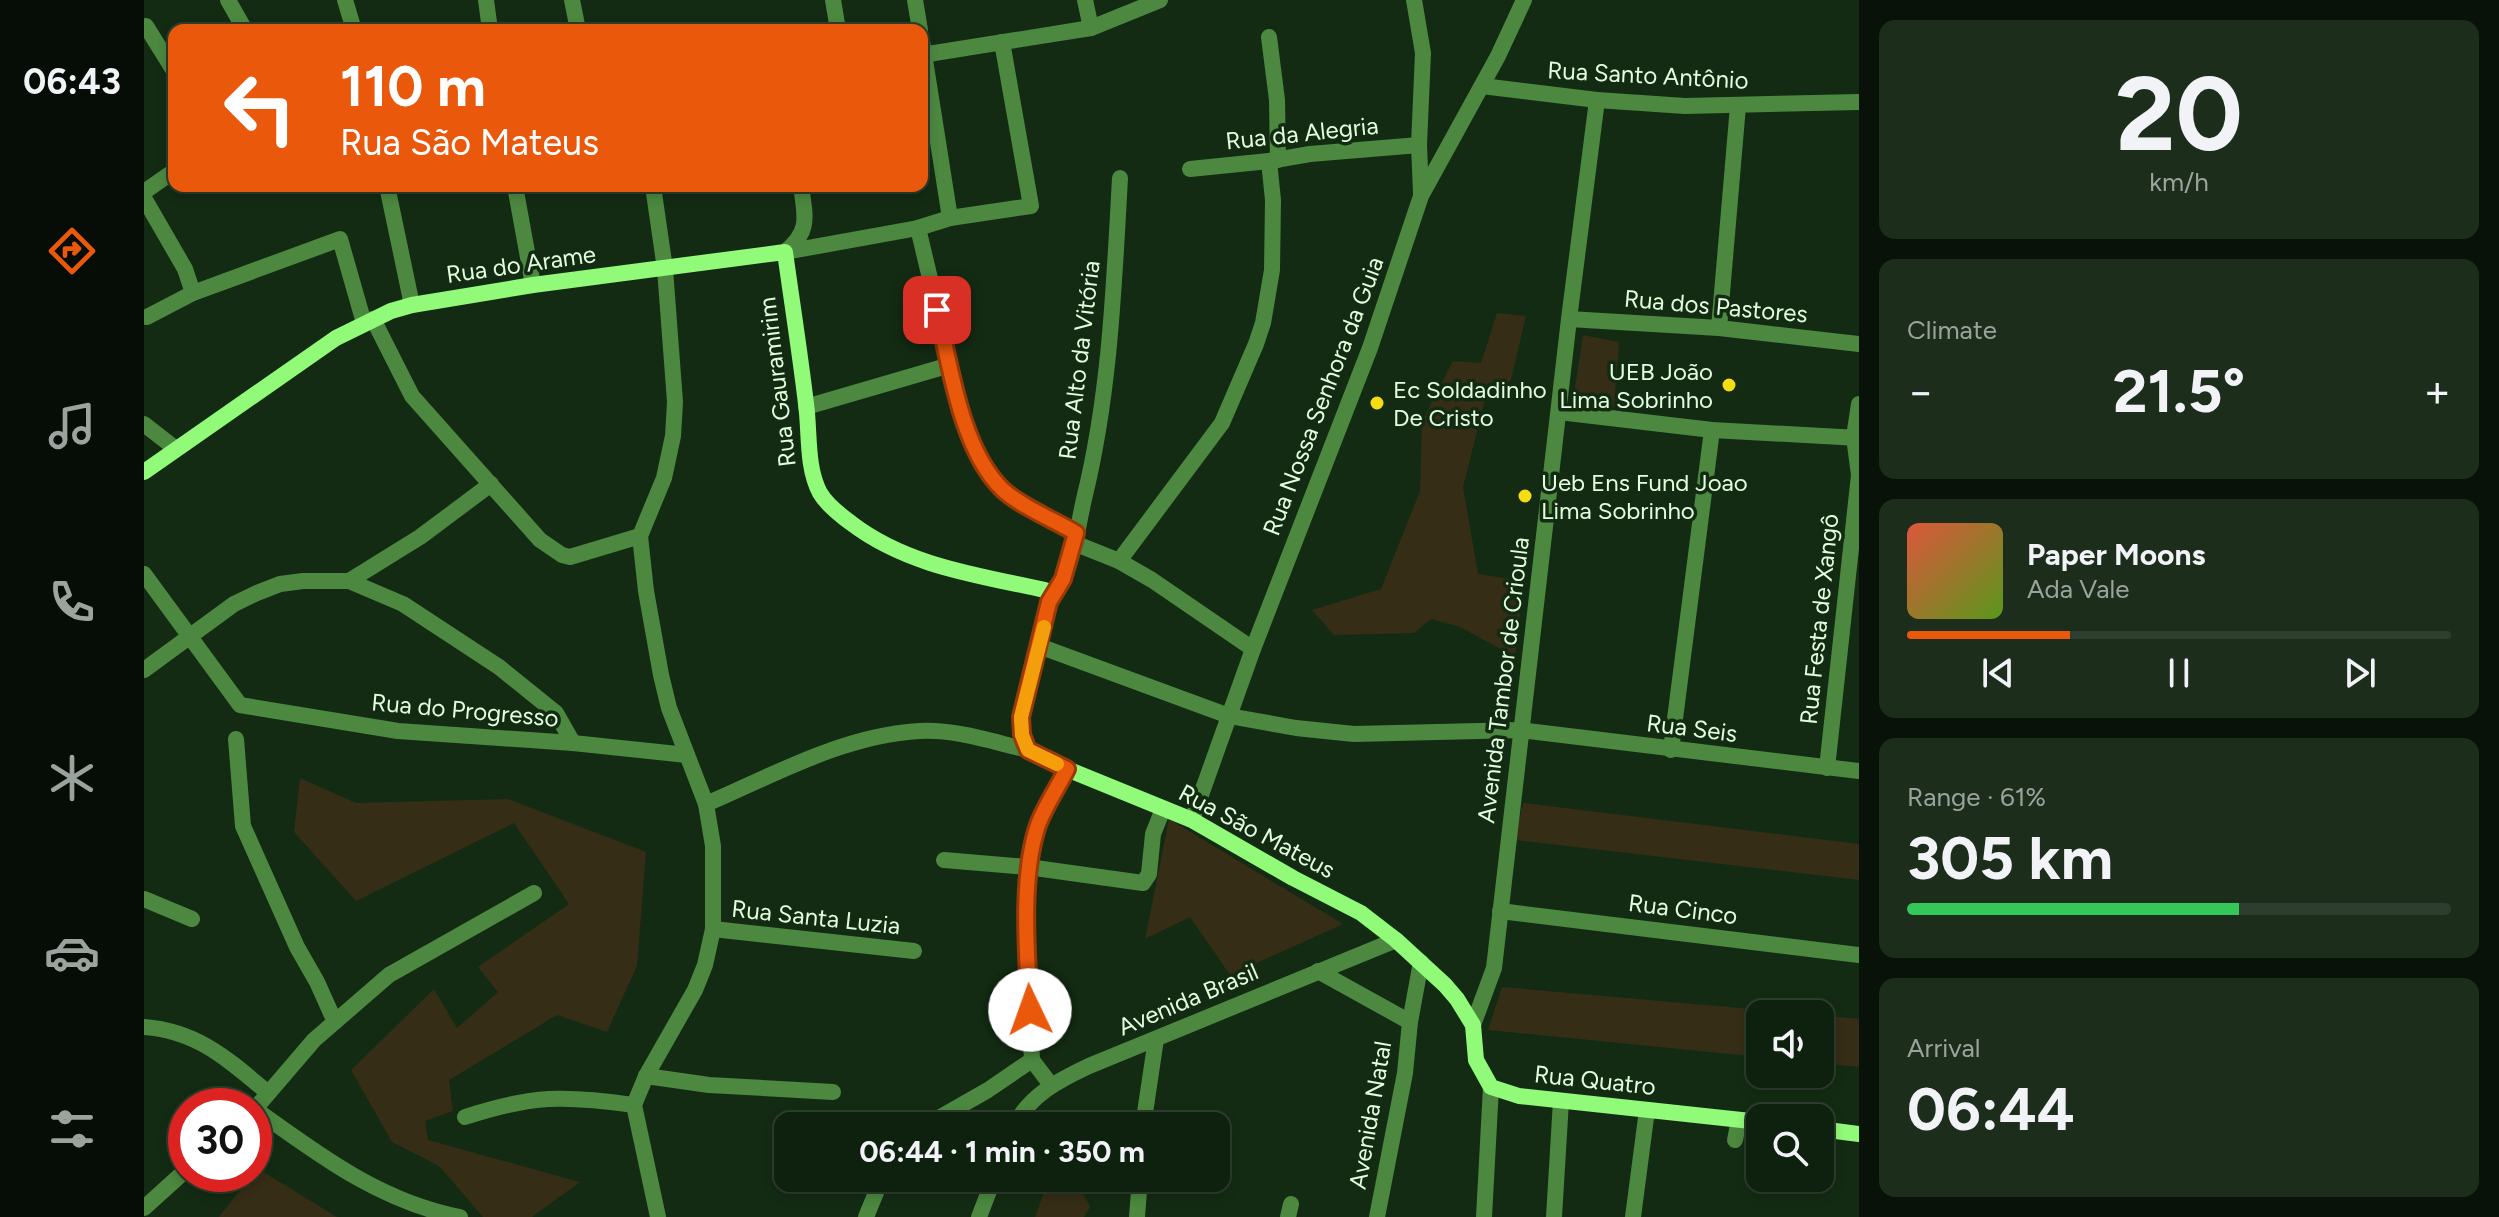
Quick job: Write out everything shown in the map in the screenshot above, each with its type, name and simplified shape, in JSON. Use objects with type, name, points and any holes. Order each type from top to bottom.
[{"type":"main road","name":"Rua do Arame","points":[[144,472],[326,344],[368,321],[412,305],[533,285],[785,252]]},
{"type":"main road","name":"Rua Gauramirim","points":[[785,252],[812,475],[821,495],[838,514],[873,540],[903,555],[1050,594]]},
{"type":"main road","name":"Rua Alto da Vitória","points":[[1028,750],[1022,735],[1021,717],[1050,594]]},
{"type":"main road","name":"Rua São Mateus","points":[[1028,750],[1192,820],[1361,913],[1445,985],[1473,1025]]},
{"type":"main road","points":[[1473,1025],[1476,1060],[1491,1087]]},
{"type":"main road","name":"Rua Quatro","points":[[1491,1087],[1519,1096],[1746,1121]]},
{"type":"main road","points":[[1834,1131],[1859,1134]]},
{"type":"street","points":[[228,0],[242,24]]},
{"type":"street","points":[[345,0],[352,24]]},
{"type":"street","points":[[486,0],[489,24]]},
{"type":"street","points":[[572,0],[577,24]]},
{"type":"street","points":[[833,0],[837,24]]},
{"type":"street","points":[[915,0],[919,24]]},
{"type":"street","points":[[1085,0],[1091,28]]},
{"type":"street","points":[[928,49],[1091,28],[1160,0]]},
{"type":"street","points":[[1414,0],[1423,53],[1419,145],[1421,196]]},
{"type":"street","name":"Rua Nossa Senhora da Guia","points":[[1192,820],[1253,649],[1370,348],[1421,196],[1482,86],[1524,0]]},
{"type":"street","points":[[146,26],[168,61]]},
{"type":"street","points":[[1119,561],[1222,423],[1263,323],[1272,270],[1277,100],[1269,37]]},
{"type":"street","points":[[928,81],[950,218],[1031,206],[1002,42]]},
{"type":"street","name":"Rua Santo Antônio","points":[[1482,86],[1597,100],[1685,106],[1859,102]]},
{"type":"street","name":"Avenida Tambor de Crioula","points":[[1473,1025],[1494,968],[1597,100]]},
{"type":"street","points":[[1719,328],[1738,106]]},
{"type":"street","name":"Rua da Alegria","points":[[1190,169],[1310,154],[1419,145]]},
{"type":"street","points":[[168,176],[144,195],[185,269],[193,293]]},
{"type":"street","name":"Rua Alto da Vitória","points":[[1050,594],[1063,579],[1091,473],[1105,386],[1120,178]]},
{"type":"street","points":[[388,192],[412,305]]},
{"type":"street","points":[[516,192],[533,285]]},
{"type":"street","points":[[654,192],[665,269],[675,402],[673,436],[664,478],[640,536],[653,640],[669,708],[706,804],[713,846],[713,929],[705,965],[695,990],[646,1076],[634,1105],[658,1217]]},
{"type":"street","points":[[785,252],[799,238],[806,220],[802,192]]},
{"type":"street","name":"Rua do Arame","points":[[785,252],[918,228],[950,218]]},
{"type":"street","points":[[918,228],[962,413],[982,466],[1004,491],[1075,538],[1152,580],[1253,649]]},
{"type":"street","points":[[147,317],[193,293],[340,239],[368,321],[412,396],[540,540],[562,555],[580,555],[640,536]]},
{"type":"street","name":"Rua dos Pastores","points":[[1569,319],[1719,328],[1859,344]]},
{"type":"street","points":[[806,407],[950,365]]},
{"type":"street","name":"Rua Festa de Xangô","points":[[1827,768],[1859,474],[1856,437],[1859,404]]},
{"type":"street","points":[[1559,412],[1712,430],[1856,437]]},
{"type":"street","points":[[144,424],[176,449]]},
{"type":"street","points":[[1671,750],[1712,430]]},
{"type":"street","points":[[349,581],[420,537],[491,484]]},
{"type":"street","points":[[144,574],[190,635]]},
{"type":"street","points":[[144,670],[234,604],[280,584],[349,581],[403,604],[499,667],[556,713],[573,743]]},
{"type":"street","name":"Rua do Progresso","points":[[190,635],[240,705],[304,718],[398,731],[573,743],[687,755]]},
{"type":"street","name":"Rua Seis","points":[[1039,646],[1229,716],[1296,728],[1354,734],[1520,730],[1859,771]]},
{"type":"street","name":"Rua São Mateus","points":[[706,804],[831,751],[885,735],[922,731],[947,733],[1028,750]]},
{"type":"street","points":[[236,739],[243,826],[297,947],[335,1022]]},
{"type":"street","points":[[1051,1085],[1032,1060],[1027,961],[1028,867],[1039,823],[1067,769]]},
{"type":"street","points":[[944,860],[1028,867],[1140,883],[1146,881],[1149,874],[1153,834],[1163,809]]},
{"type":"street","points":[[272,1088],[314,1040],[389,975],[534,893]]},
{"type":"street","points":[[144,899],[192,919]]},
{"type":"street","name":"Rua Cinco","points":[[1500,911],[1859,955]]},
{"type":"street","name":"Rua Santa Luzia","points":[[713,929],[914,951]]},
{"type":"street","name":"Avenida Brasil","points":[[1023,1112],[1051,1085],[1089,1066],[1396,940]]},
{"type":"street","name":"Avenida Natal","points":[[1377,1217],[1405,1073],[1421,962]]},
{"type":"street","name":"Avenida Natal","points":[[1318,971],[1410,1022]]},
{"type":"street","points":[[144,1027],[178,1034],[209,1046],[262,1088]]},
{"type":"street","points":[[1145,1112],[1156,1039]]},
{"type":"street","points":[[950,1112],[1032,1060]]},
{"type":"street","points":[[646,1076],[709,1085],[833,1092]]},
{"type":"street","points":[[1484,1217],[1491,1087]]},
{"type":"street","points":[[465,1117],[537,1098],[589,1098],[634,1105]]},
{"type":"street","points":[[1554,1217],[1561,1101]]},
{"type":"street","points":[[1633,1217],[1647,1110]]},
{"type":"street","points":[[1735,1140],[1739,1120]]},
{"type":"street","points":[[272,1122],[328,1161],[388,1195],[460,1217]]},
{"type":"street","points":[[144,1208],[168,1186]]},
{"type":"street","points":[[866,1217],[876,1192]]},
{"type":"street","points":[[979,1217],[989,1192]]},
{"type":"street","points":[[1137,1217],[1139,1192]]},
{"type":"shaded area","points":[[1497,313],[1526,316],[1511,380],[1484,403],[1463,487],[1478,574],[1524,581],[1515,657],[1460,627],[1431,619],[1414,633],[1334,635],[1312,610],[1381,589],[1420,491],[1422,421],[1453,361],[1481,363]]},
{"type":"shaded area","points":[[1583,335],[1619,342],[1614,407],[1573,401]]},
{"type":"shaded area","points":[[300,778],[356,803],[508,799],[646,852],[637,966],[607,1032],[557,1015],[449,1080],[453,1111],[425,1121],[428,1140],[580,1182],[532,1217],[483,1217],[439,1166],[392,1142],[351,1070],[434,989],[457,1028],[498,992],[478,967],[569,904],[514,823],[356,901],[294,832]]},
{"type":"shaded area","points":[[1523,803],[1859,844],[1859,880],[1515,840]]},
{"type":"shaded area","points":[[1169,819],[1343,924],[1230,975],[1190,917],[1145,939]]},
{"type":"shaded area","points":[[1502,987],[1746,1009],[1746,1056],[1488,1030]]},
{"type":"shaded area","points":[[1834,1016],[1859,1019],[1859,1067],[1834,1064]]},
{"type":"shaded area","points":[[272,1177],[337,1217],[219,1217],[238,1192],[272,1192]]},
{"type":"shaded area","points":[[1044,1192],[1082,1192],[1090,1207],[1084,1217],[1035,1217]]},
{"type":"slow traffic","points":[[1044,627],[1021,726],[1028,750],[1057,764]]},
{"type":"place","name":"UEB João Lima Sobrinho","points":[[1729,385]]},
{"type":"place","name":"Ec Soldadinho De Cristo","points":[[1377,403]]},
{"type":"place","name":"Ueb Ens Fund Joao Lima Sobrinho","points":[[1525,496]]},
{"type":"route","points":[[937,310],[962,413],[982,466],[1004,491],[1076,533],[1063,579],[1049,602],[1021,717],[1022,735],[1028,750],[1067,769],[1039,823],[1028,867],[1030,1010]]}]
